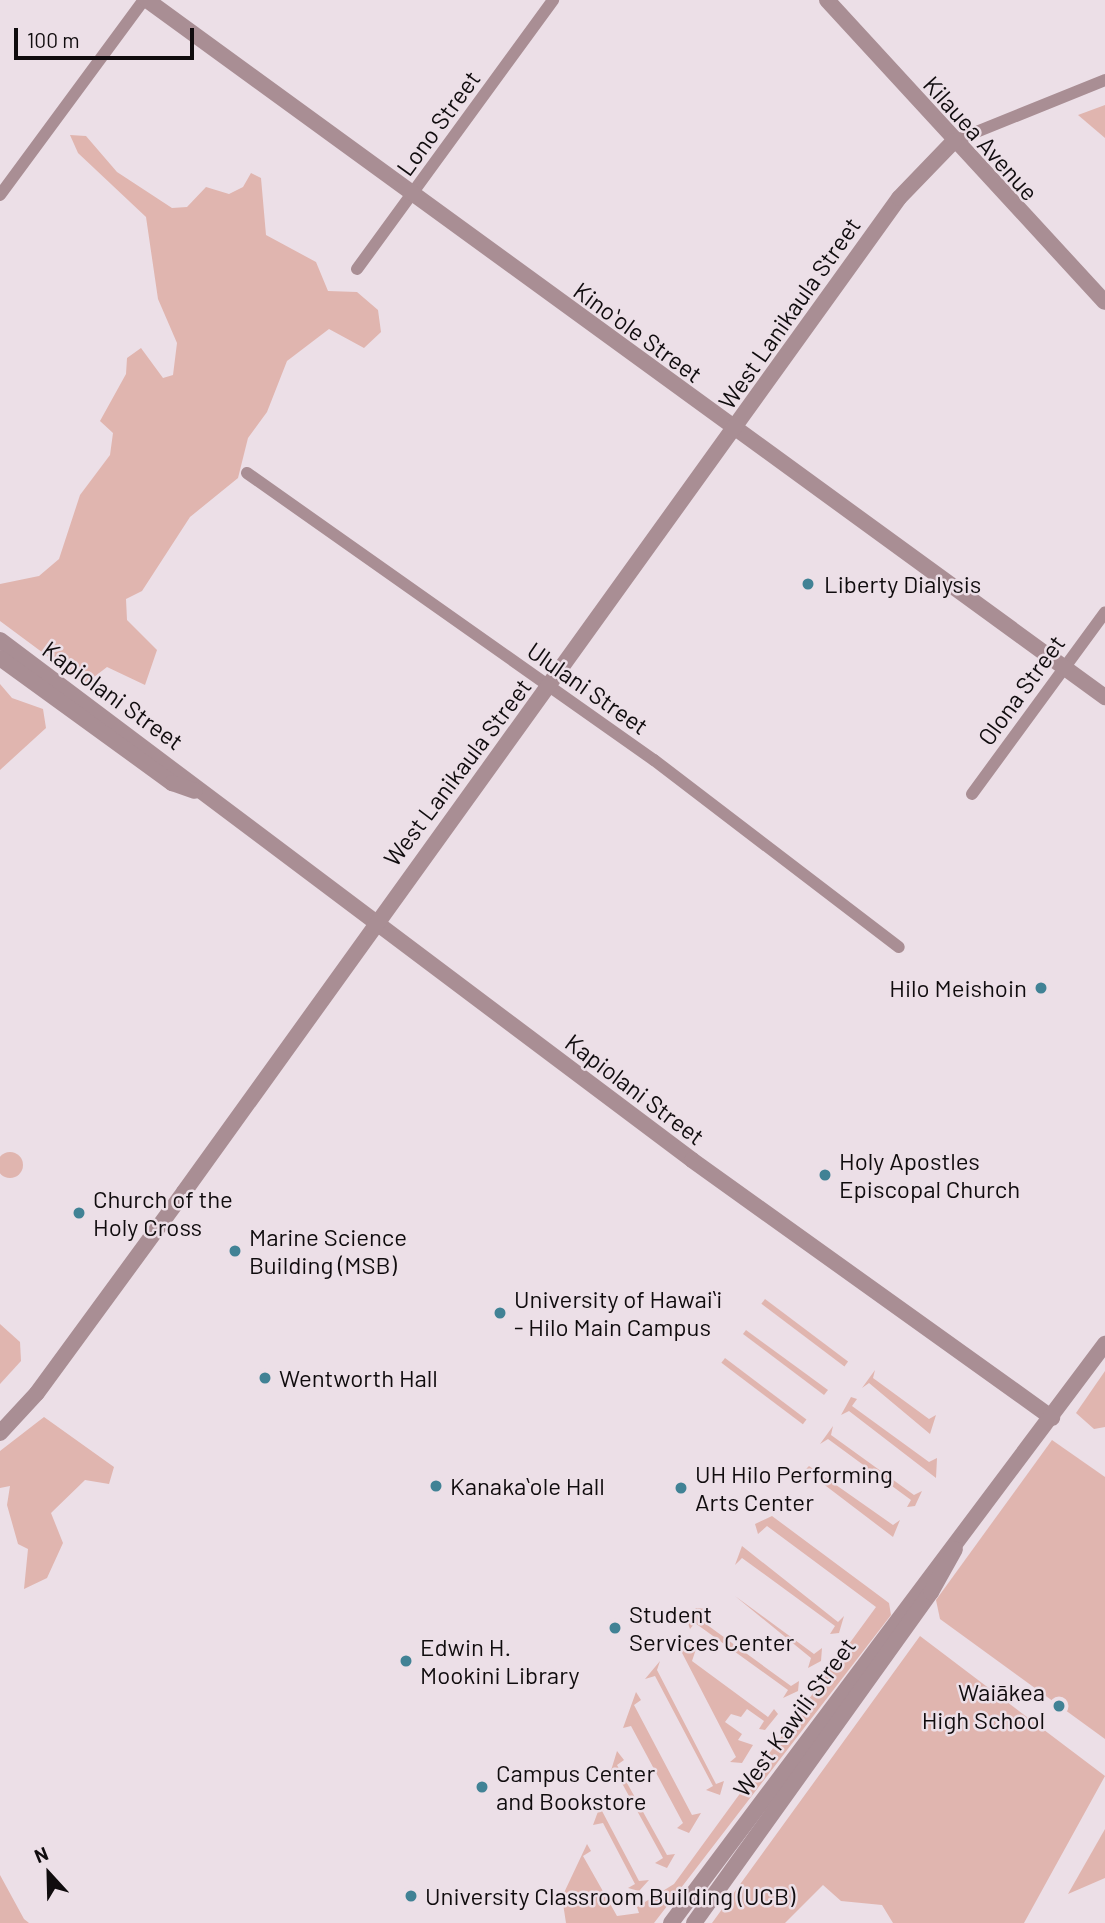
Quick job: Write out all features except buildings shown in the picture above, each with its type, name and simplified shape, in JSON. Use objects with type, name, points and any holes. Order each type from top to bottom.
[{"type":"street","points":[[0,195],[145,0]]},
{"type":"street","name":"Kinoʻole Street","points":[[145,0],[1105,697]]},
{"type":"street","name":"Lono Street","points":[[357,269],[553,0]]},
{"type":"street","name":"Kilauea Avenue","points":[[827,0],[1105,302]]},
{"type":"street","points":[[954,141],[1105,80]]},
{"type":"street","name":"West Lanikaula Street","points":[[0,1433],[37,1393],[375,923],[549,687],[898,198],[954,141]]},
{"type":"street","name":"Ululani Street","points":[[247,473],[549,687],[899,947]]},
{"type":"street","name":"Olona Street","points":[[972,794],[1105,612]]},
{"type":"street","name":"Kapiolani Street","points":[[0,640],[179,771],[195,791],[1052,1418]]},
{"type":"street","name":"Kapiolani Street","points":[[0,658],[172,783],[195,791]]},
{"type":"street","name":"West Kawili Street","points":[[671,1923],[934,1565],[957,1542],[1105,1344]]},
{"type":"street","name":"West Kawili Street","points":[[694,1923],[931,1592],[957,1542]]},
{"type":"shaded area","points":[[1105,105],[1105,138],[1078,115]]},
{"type":"shaded area","points":[[70,135],[86,136],[117,172],[172,208],[187,207],[206,187],[229,194],[243,187],[251,173],[261,178],[266,235],[316,262],[328,291],[357,292],[378,310],[381,332],[364,348],[329,329],[287,361],[267,412],[248,438],[238,478],[190,517],[142,591],[126,599],[127,620],[157,650],[145,685],[107,667],[85,684],[0,621],[0,584],[39,576],[59,559],[80,495],[110,455],[113,433],[100,421],[126,374],[127,358],[141,348],[163,378],[173,375],[177,343],[158,299],[146,217],[78,153]]},
{"type":"shaded area","points":[[0,684],[12,698],[43,709],[46,728],[0,770]]},
{"type":"shaded area","points":[[10,1152],[19,1156],[23,1165],[19,1174],[10,1178],[1,1174],[-3,1165],[1,1156]]},
{"type":"shaded area","points":[[765,1299],[848,1362],[844,1366],[761,1304]]},
{"type":"shaded area","points":[[0,1324],[20,1342],[21,1361],[0,1384]]},
{"type":"shaded area","points":[[746,1330],[828,1390],[824,1395],[743,1334]]},
{"type":"shaded area","points":[[725,1358],[806,1419],[803,1424],[721,1363]]},
{"type":"shaded area","points":[[875,1370],[873,1378],[929,1419],[936,1415],[930,1434],[869,1383],[862,1388]]},
{"type":"shaded area","points":[[1105,1371],[1105,1427],[1094,1429],[1076,1413]]},
{"type":"shaded area","points":[[851,1397],[857,1399],[852,1406],[929,1462],[937,1458],[936,1478],[849,1411],[841,1415]]},
{"type":"shaded area","points":[[44,1417],[114,1467],[109,1484],[85,1480],[51,1513],[63,1543],[47,1578],[24,1589],[28,1549],[18,1544],[7,1505],[10,1486],[0,1488],[0,1451]]},
{"type":"shaded area","points":[[833,1426],[831,1435],[914,1495],[922,1491],[915,1506],[907,1507],[911,1500],[828,1439],[820,1444]]},
{"type":"shaded area","name":"Waiākea High School","points":[[1052,1440],[1105,1477],[1105,1739],[940,1619],[936,1600]]},
{"type":"shaded area","points":[[809,1466],[893,1525],[900,1520],[893,1537],[805,1470]]},
{"type":"shaded area","points":[[772,1516],[889,1603],[891,1615],[654,1923],[566,1923],[562,1897],[587,1844],[591,1851],[583,1856],[617,1916],[639,1913],[637,1907],[674,1884],[876,1607],[767,1526],[758,1534],[755,1524]]},
{"type":"shaded area","points":[[742,1546],[838,1622],[844,1616],[839,1633],[830,1634],[835,1626],[742,1558],[735,1565]]},
{"type":"shaded area","points":[[735,1596],[814,1654],[822,1648],[821,1661],[808,1668],[811,1658]]},
{"type":"shaded area","points":[[696,1608],[705,1609],[699,1619],[791,1686],[799,1681],[798,1691],[783,1698],[788,1690],[695,1623],[690,1629],[687,1620]]},
{"type":"shaded area","points":[[920,1636],[1105,1776],[1024,1923],[893,1923],[882,1905],[841,1901],[823,1885],[785,1923],[712,1923]]},
{"type":"shaded area","points":[[680,1640],[696,1649],[692,1661],[768,1717],[774,1709],[778,1714],[765,1730],[759,1729],[764,1721],[747,1709],[741,1717],[731,1714],[725,1722],[742,1734],[738,1740],[753,1745],[742,1763],[730,1762],[736,1757],[679,1647],[669,1647]]},
{"type":"shaded area","points":[[660,1661],[657,1670],[716,1784],[724,1781],[720,1795],[706,1790],[713,1786],[655,1676],[645,1679]]},
{"type":"shaded area","points":[[636,1692],[641,1700],[634,1705],[692,1815],[701,1813],[689,1833],[677,1828],[683,1823],[631,1726],[623,1728]]},
{"type":"shaded area","points":[[617,1751],[624,1760],[617,1765],[667,1855],[675,1854],[667,1868],[655,1863],[663,1858],[618,1776],[609,1777]]},
{"type":"shaded area","points":[[603,1798],[609,1807],[602,1811],[639,1881],[649,1880],[639,1891],[628,1888],[635,1884],[603,1823],[593,1825]]},
{"type":"shaded area","points":[[1105,1829],[1105,1878],[1068,1894]]},
{"type":"shaded area","points":[[0,1875],[24,1919],[29,1923],[0,1923]]},
{"type":"place","name":"Liberty Dialysis","points":[[808,584]]},
{"type":"place","name":"Hilo Meishoin","points":[[1041,988]]},
{"type":"place","name":"Holy Apostles Episcopal Church","points":[[825,1175]]},
{"type":"place","name":"Church of the Holy Cross","points":[[79,1213]]},
{"type":"place","name":"Marine Science Building (MSB)","points":[[235,1251]]},
{"type":"place","name":"University of Hawaiʻi - Hilo Main Campus","points":[[500,1313]]},
{"type":"place","name":"Wentworth Hall","points":[[265,1378]]},
{"type":"place","name":"Kanakaʻole Hall","points":[[436,1486]]},
{"type":"place","name":"UH Hilo Performing Arts Center","points":[[681,1488]]},
{"type":"place","name":"Student Services Center","points":[[615,1628]]},
{"type":"place","name":"Edwin H. Mookini Library","points":[[406,1661]]},
{"type":"place","name":"Waiākea High School","points":[[1059,1706]]},
{"type":"place","name":"Campus Center and Bookstore","points":[[482,1787]]},
{"type":"place","name":"University Classroom Building (UCB)","points":[[411,1896]]}]
